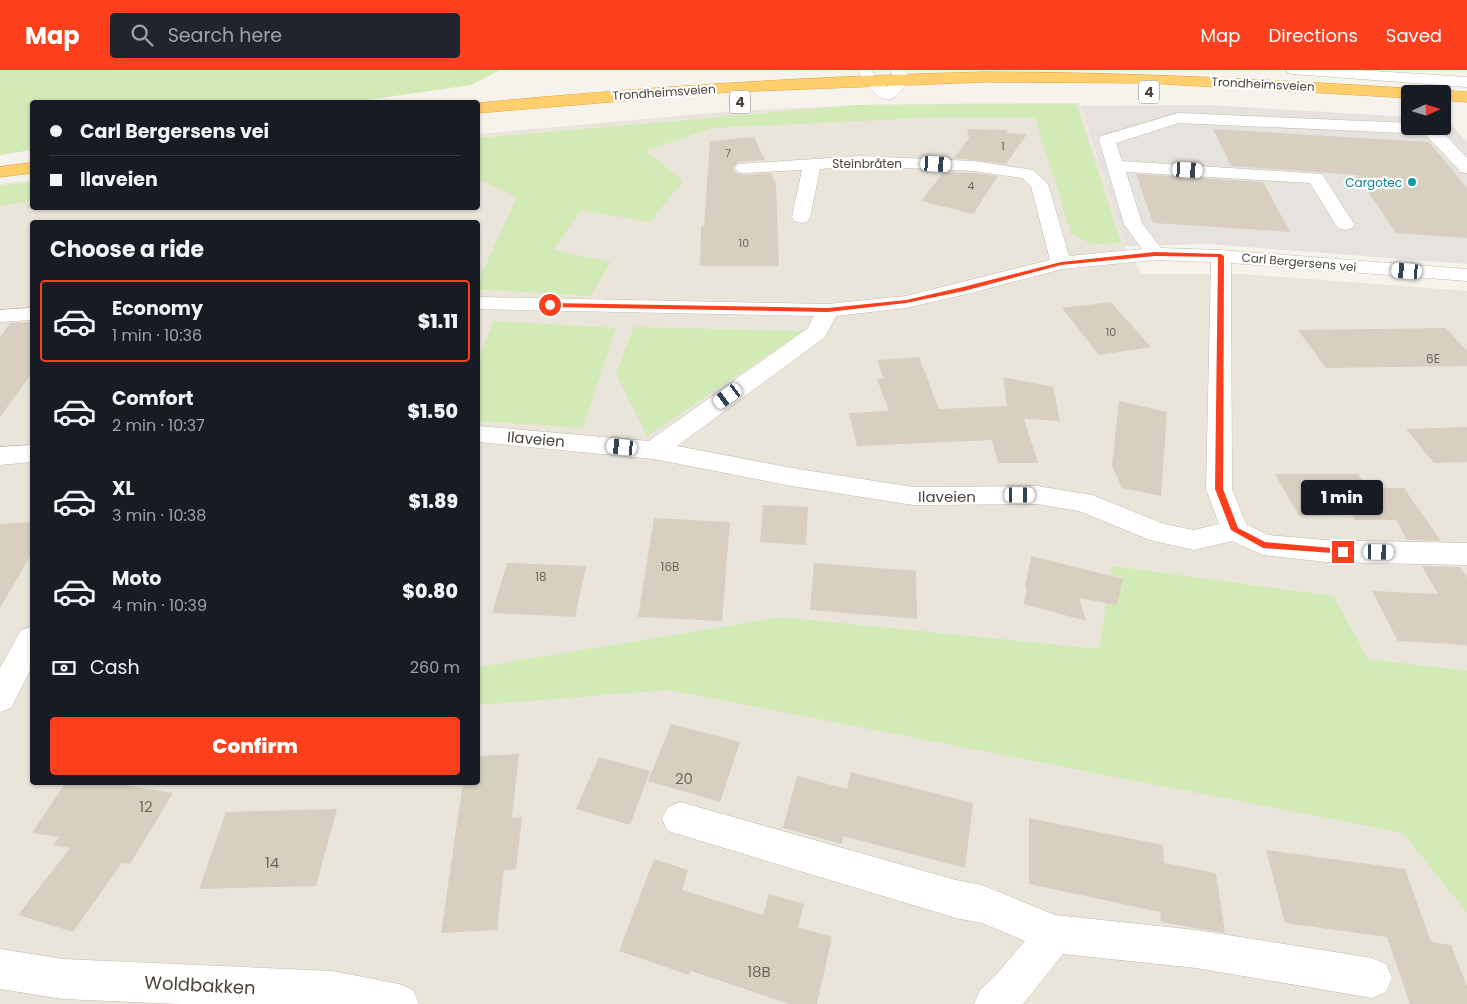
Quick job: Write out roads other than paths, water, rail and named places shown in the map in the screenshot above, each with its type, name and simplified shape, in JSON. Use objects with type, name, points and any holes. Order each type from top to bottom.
[{"type":"highway","name":"Trondheimsveien","points":[[480,108],[868,75],[1115,78],[1224,82],[1401,93]]},
{"type":"highway","name":"Trondheimsveien","points":[[862,96],[1100,91],[1228,94],[1401,104]]},
{"type":"highway","points":[[1451,96],[1467,97]]},
{"type":"highway","name":"Trondheimsveien","points":[[677,106],[704,104]]},
{"type":"highway","points":[[1451,107],[1467,108]]},
{"type":"highway","name":"Trondheimsveien","points":[[480,123],[593,113]]},
{"type":"highway","points":[[0,172],[30,168]]},
{"type":"street","points":[[1293,70],[1467,82]]},
{"type":"street","points":[[1462,70],[1467,75]]},
{"type":"street","points":[[868,75],[888,95],[900,75]]},
{"type":"street","points":[[1155,254],[1133,224],[1107,140],[1178,118],[1430,129],[1467,168]]},
{"type":"street","name":"Steinbråten","points":[[802,217],[812,164],[860,161],[974,166],[1027,174],[1039,184],[1061,264]]},
{"type":"street","points":[[744,168],[812,164]]},
{"type":"street","points":[[1115,166],[1316,178],[1345,224]]},
{"type":"street","name":"Carl Bergersens vei","points":[[480,303],[828,310],[906,302],[1061,264],[1155,254],[1221,256],[1467,275]]},
{"type":"street","points":[[1221,256],[1219,489],[1235,530],[1263,545],[1326,552],[1467,554]]},
{"type":"street","points":[[654,450],[817,332],[828,310]]},
{"type":"street","points":[[0,316],[30,314]]},
{"type":"street","name":"Ilaveien","points":[[480,434],[654,450],[913,496],[1037,495],[1083,502],[1160,533],[1194,540],[1235,530]]},
{"type":"street","points":[[0,456],[30,454]]},
{"type":"street","points":[[0,698],[30,643]]},
{"type":"street","points":[[680,819],[956,899],[982,904],[1055,934],[1196,949],[1372,978]]},
{"type":"street","points":[[994,1004],[1009,990],[1055,934]]},
{"type":"street","name":"Woldbakken","points":[[0,969],[63,979],[332,991],[399,1004]]},
{"type":"place","name":"Cargotec","points":[[1412,182]]}]
